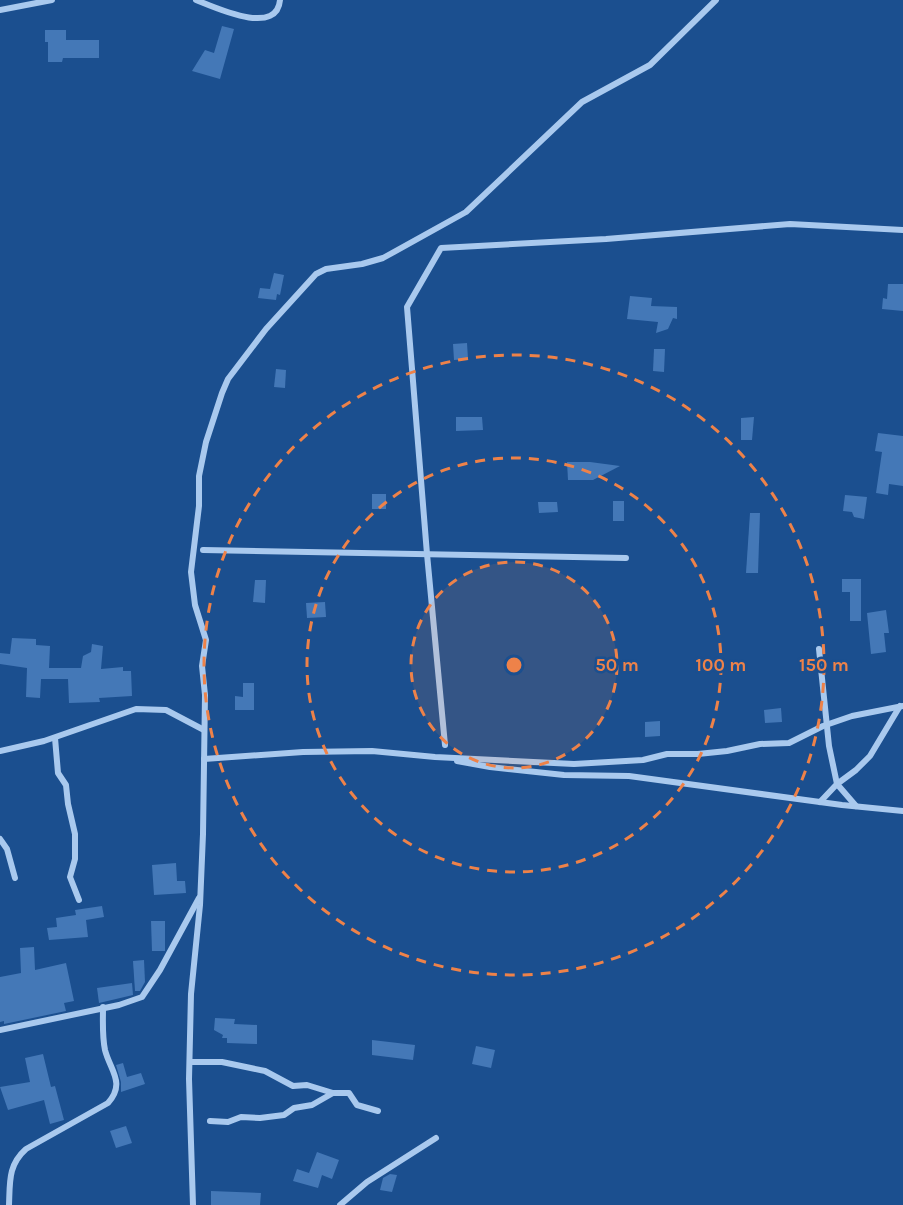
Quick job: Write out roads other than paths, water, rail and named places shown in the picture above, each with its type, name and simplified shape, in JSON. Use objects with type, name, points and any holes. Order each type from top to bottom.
[{"type":"street","points":[[0,10],[20,8],[52,0]]},
{"type":"street","points":[[196,0],[259,20],[271,15],[279,7],[280,0]]},
{"type":"street","points":[[193,1205],[191,994],[200,895],[204,759],[202,666],[206,640],[192,591],[191,573],[192,548],[199,506],[199,476],[222,393],[235,368],[266,329],[316,274],[326,269],[362,264],[383,258],[466,212],[582,102],[650,64],[716,0]]},
{"type":"street","points":[[446,745],[427,554],[407,307],[441,248],[606,239],[790,224],[903,230]]},
{"type":"street","points":[[203,550],[626,558]]},
{"type":"street","points":[[819,649],[827,724],[837,784],[856,807]]},
{"type":"street","points":[[204,759],[303,752],[372,751],[435,757],[574,764],[643,760],[667,754],[698,754],[760,744],[789,742],[827,724],[860,714],[901,706]]},
{"type":"street","points":[[820,802],[870,756],[901,706]]},
{"type":"street","points":[[0,751],[55,738],[136,709],[166,710],[204,730]]},
{"type":"street","points":[[55,738],[58,773],[66,785],[75,834],[75,859],[70,877],[79,900]]},
{"type":"street","points":[[435,757],[490,767],[564,776],[629,776],[856,807],[903,811]]},
{"type":"street","points":[[0,839],[7,849],[15,878]]},
{"type":"street","points":[[0,1030],[134,1001],[147,991],[200,895]]},
{"type":"street","points":[[9,1205],[11,1178],[17,1157],[26,1149],[108,1103],[114,1096],[117,1088],[116,1079],[106,1053],[103,1007]]},
{"type":"street","points":[[190,1062],[222,1062],[265,1071],[293,1086],[307,1085],[333,1093],[349,1093],[357,1105],[378,1111]]},
{"type":"street","points":[[210,1121],[228,1122],[242,1116],[260,1118],[284,1115],[294,1108],[312,1105],[333,1093]]},
{"type":"street","points":[[340,1205],[368,1182],[436,1138]]}]
